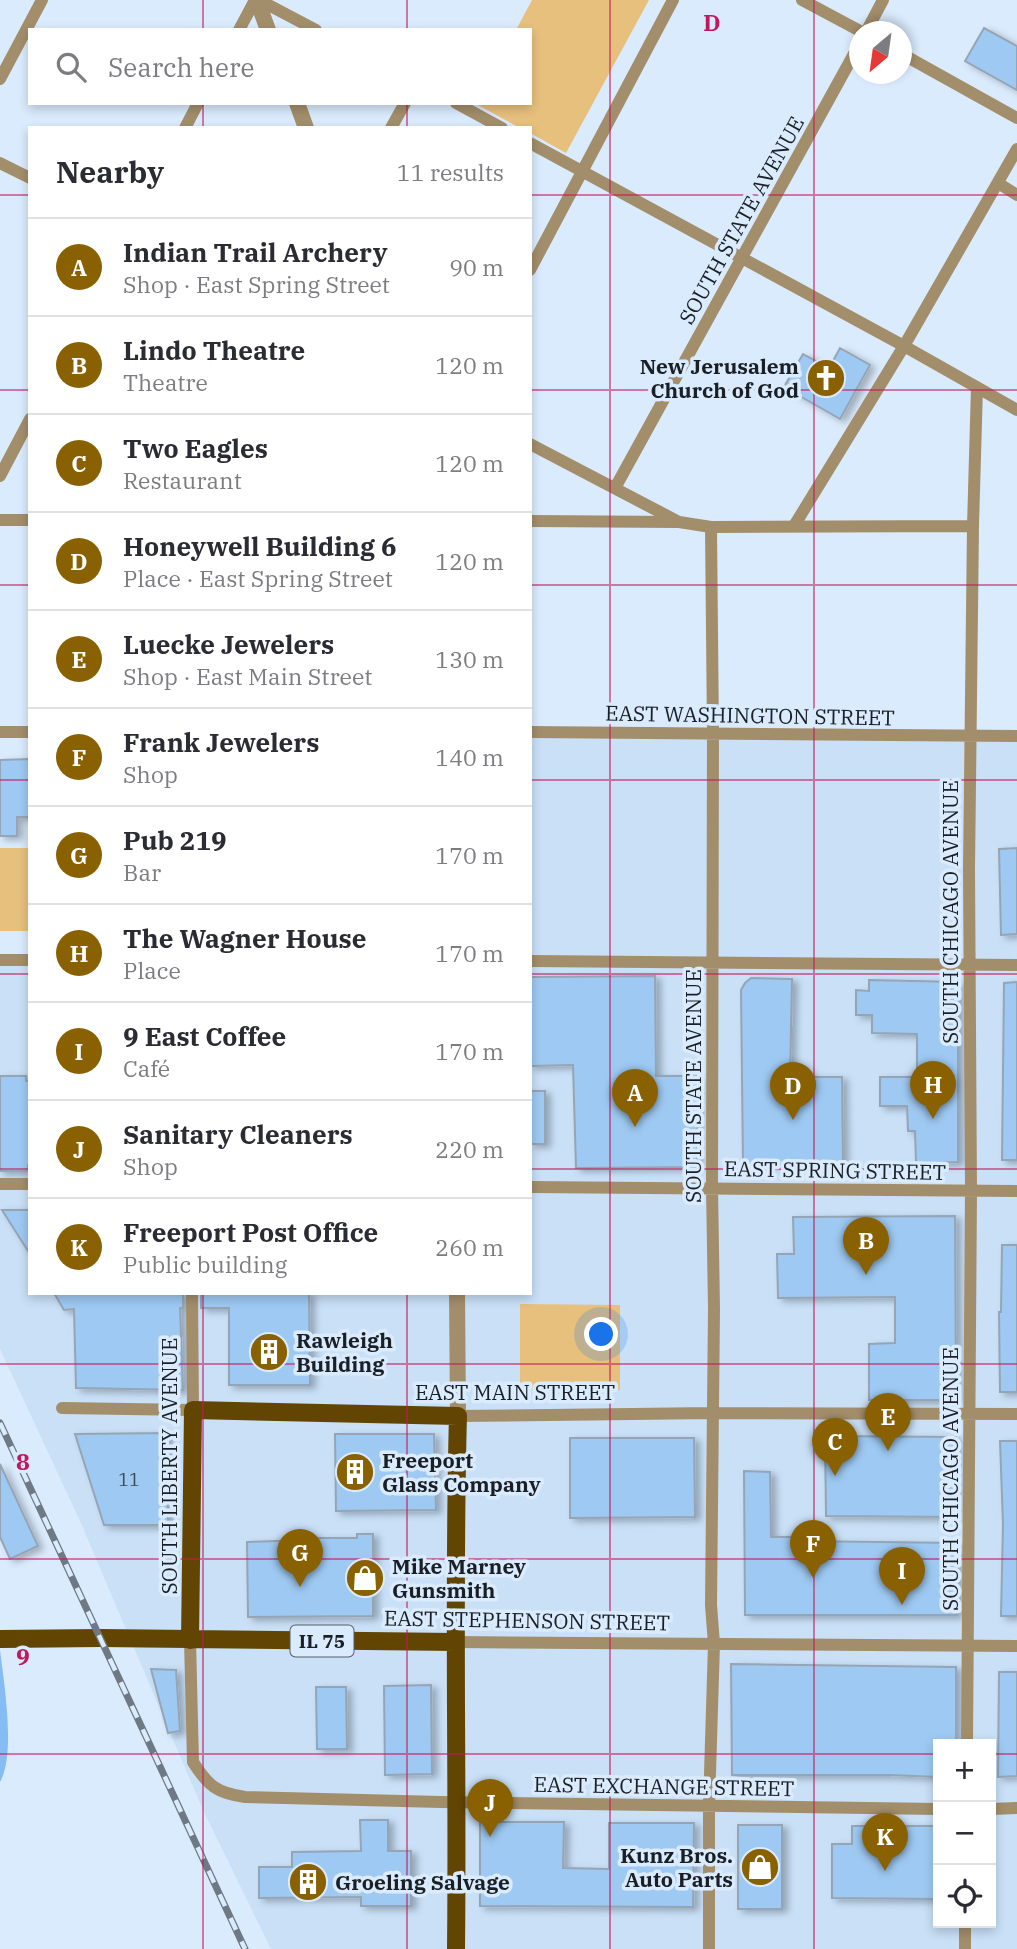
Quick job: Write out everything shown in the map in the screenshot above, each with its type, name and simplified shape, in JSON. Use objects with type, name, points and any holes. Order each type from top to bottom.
[{"type":"main road","name":"EAST MAIN STREET","points":[[194,1410],[458,1416]]},
{"type":"main road","name":"SOUTH LIBERTY AVENUE","points":[[190,1640],[194,1410]]},
{"type":"main road","points":[[456,1949],[455,1531],[458,1416]]},
{"type":"main road","name":"EAST STEPHENSON STREET","points":[[5,1639],[455,1642]]},
{"type":"street","points":[[240,28],[257,0]]},
{"type":"street","points":[[257,0],[267,28]]},
{"type":"street","points":[[257,0],[312,28]]},
{"type":"street","points":[[532,266],[673,0]]},
{"type":"street","points":[[802,0],[849,24]]},
{"type":"street","points":[[871,21],[883,0]]},
{"type":"street","points":[[0,79],[37,2]]},
{"type":"street","points":[[912,60],[1017,118]]},
{"type":"street","name":"SOUTH STATE AVENUE","points":[[615,488],[849,61]]},
{"type":"street","points":[[186,126],[197,105]]},
{"type":"street","points":[[298,105],[305,126]]},
{"type":"street","points":[[392,126],[404,105]]},
{"type":"street","points":[[460,105],[498,126]]},
{"type":"street","points":[[532,144],[1017,410]]},
{"type":"street","points":[[794,526],[904,346],[1017,149]]},
{"type":"street","points":[[0,163],[28,177]]},
{"type":"street","points":[[998,183],[1017,195]]},
{"type":"street","name":"SOUTH CHICAGO AVENUE","points":[[967,1739],[971,1191],[970,736],[977,387]]},
{"type":"street","points":[[0,476],[28,423]]},
{"type":"street","points":[[532,445],[679,522]]},
{"type":"street","points":[[0,520],[28,520]]},
{"type":"street","points":[[532,521],[679,522],[711,527],[973,526]]},
{"type":"street","name":"SOUTH STATE AVENUE","points":[[709,1949],[709,1806],[714,1644],[711,1605],[714,1309],[711,527]]},
{"type":"street","points":[[0,732],[28,732]]},
{"type":"street","name":"EAST WASHINGTON STREET","points":[[532,732],[1017,736]]},
{"type":"street","points":[[0,960],[28,960]]},
{"type":"street","points":[[532,961],[1017,965]]},
{"type":"street","points":[[0,1184],[28,1184]]},
{"type":"street","name":"EAST SPRING STREET","points":[[532,1187],[1017,1191]]},
{"type":"street","name":"SOUTH LIBERTY AVENUE","points":[[192,1295],[194,1410]]},
{"type":"street","points":[[457,1295],[458,1416]]},
{"type":"street","name":"EAST MAIN STREET","points":[[61,1408],[194,1410]]},
{"type":"street","name":"EAST MAIN STREET","points":[[458,1416],[1017,1414]]},
{"type":"street","name":"EAST EXCHANGE STREET","points":[[190,1640],[193,1762],[203,1779],[227,1795],[457,1803],[933,1809]]},
{"type":"street","name":"EAST STEPHENSON STREET","points":[[455,1642],[1017,1646]]},
{"type":"street","points":[[996,1809],[1017,1808]]},
{"type":"street","points":[[965,1928],[965,1949]]},
{"type":"shaded area","points":[[532,0],[649,0],[566,153],[532,134],[532,126],[516,126],[478,105],[532,105],[532,28],[517,28]]},
{"type":"shaded area","points":[[532,732],[1017,736],[1017,1949],[271,1949],[203,1810],[80,1521],[0,1349],[0,960],[28,960],[28,1295],[532,1295]]},
{"type":"shaded area","points":[[0,848],[28,848],[28,931],[0,931]]},
{"type":"shaded area","points":[[520,1304],[620,1305],[620,1390],[520,1389]]},
{"type":"water","points":[[0,1650],[8,1737],[5,1770],[0,1782]]},
{"type":"building","points":[[984,28],[1017,46],[1017,90],[965,61]]},
{"type":"building","name":"New Jerusalem Church of God","points":[[840,348],[870,365],[840,419],[784,387],[803,354],[829,368]]},
{"type":"building","points":[[28,759],[28,817],[17,817],[17,836],[0,836],[0,760]]},
{"type":"building","points":[[1017,848],[1017,934],[1001,935],[999,849]]},
{"type":"building","points":[[655,976],[656,1076],[698,1076],[697,1167],[576,1168],[573,1065],[532,1066],[532,977]]},
{"type":"building","points":[[751,978],[792,979],[790,1077],[842,1077],[843,1164],[743,1164],[741,990]]},
{"type":"building","points":[[869,980],[958,982],[958,1162],[916,1163],[915,1131],[908,1131],[907,1106],[880,1106],[880,1077],[917,1077],[917,1034],[872,1033],[872,1015],[856,1015],[856,990],[869,991]]},
{"type":"building","points":[[1017,982],[1017,1160],[1002,1160],[1004,983]]},
{"type":"building","points":[[0,1076],[26,1076],[28,1171],[0,1171]]},
{"type":"building","points":[[532,1091],[545,1091],[545,1144],[532,1144]]},
{"type":"building","points":[[2,1210],[28,1210],[28,1251]]},
{"type":"building","points":[[955,1216],[956,1400],[869,1400],[869,1344],[895,1343],[895,1297],[778,1298],[777,1254],[794,1254],[793,1217]]},
{"type":"building","points":[[1002,1245],[1017,1245],[1017,1392],[1000,1392]]},
{"type":"building","points":[[55,1295],[183,1295],[183,1308],[180,1308],[183,1390],[76,1388],[74,1309],[64,1310]]},
{"type":"building","name":"Rawleigh Building","points":[[201,1295],[309,1295],[310,1385],[229,1385],[229,1308],[201,1308]]},
{"type":"building","points":[[167,1433],[168,1525],[104,1525],[75,1434]]},
{"type":"building","points":[[335,1434],[434,1434],[436,1510],[336,1511]]},
{"type":"building","points":[[825,1436],[956,1437],[955,1517],[826,1516]]},
{"type":"building","points":[[570,1438],[694,1438],[695,1517],[570,1518]]},
{"type":"building","points":[[1000,1441],[1017,1441],[1017,1616],[1001,1616],[1003,1524]]},
{"type":"building","points":[[0,1464],[38,1546],[10,1559],[0,1537]]},
{"type":"building","points":[[744,1471],[770,1472],[771,1537],[799,1537],[799,1541],[957,1543],[957,1615],[745,1615]]},
{"type":"building","points":[[357,1534],[373,1534],[373,1616],[248,1617],[247,1542],[357,1538]]},
{"type":"building","points":[[731,1664],[956,1667],[956,1739],[933,1739],[933,1777],[732,1775]]},
{"type":"building","points":[[151,1669],[176,1670],[180,1731],[168,1733]]},
{"type":"building","points":[[999,1672],[1017,1672],[1017,1776],[998,1777]]},
{"type":"building","points":[[431,1685],[432,1774],[385,1775],[384,1686]]},
{"type":"building","points":[[316,1687],[346,1687],[347,1749],[317,1749]]},
{"type":"building","points":[[360,1820],[388,1820],[388,1851],[411,1851],[411,1906],[361,1906],[361,1897],[259,1898],[259,1867],[292,1867],[292,1852],[361,1851]]},
{"type":"building","points":[[480,1822],[564,1822],[563,1868],[609,1869],[609,1823],[694,1823],[693,1907],[480,1906]]},
{"type":"building","name":"Kunz Bros. Auto Parts","points":[[738,1825],[782,1825],[782,1909],[738,1909]]},
{"type":"building","points":[[852,1826],[933,1826],[933,1899],[832,1898],[832,1844],[852,1844]]},
{"type":"railway","points":[[0,1423],[245,1949]]},
{"type":"place","name":"New Jerusalem Church of God","points":[[826,378]]},
{"type":"place","name":"The Wagner House","points":[[933,1119]]},
{"type":"place","name":"Honeywell Building 6","points":[[793,1120]]},
{"type":"place","name":"Indian Trail Archery","points":[[635,1127]]},
{"type":"place","name":"Lindo Theatre","points":[[866,1275]]},
{"type":"place","name":"Rawleigh Building","points":[[269,1352]]},
{"type":"place","name":"Luecke Jewelers","points":[[888,1451]]},
{"type":"place","name":"Freeport Glass Company","points":[[355,1472]]},
{"type":"place","name":"Two Eagles","points":[[835,1476]]},
{"type":"place","name":"Mike Marney Gunsmith","points":[[365,1578]]},
{"type":"place","name":"Frank Jewelers","points":[[813,1578]]},
{"type":"place","name":"Pub 219","points":[[300,1587]]},
{"type":"place","name":"9 East Coffee","points":[[902,1605]]},
{"type":"place","name":"Sanitary Cleaners","points":[[490,1837]]},
{"type":"place","name":"Kunz Bros. Auto Parts","points":[[760,1867]]},
{"type":"place","name":"Freeport Post Office","points":[[885,1871]]},
{"type":"place","name":"Groeling Salvage","points":[[308,1882]]}]
